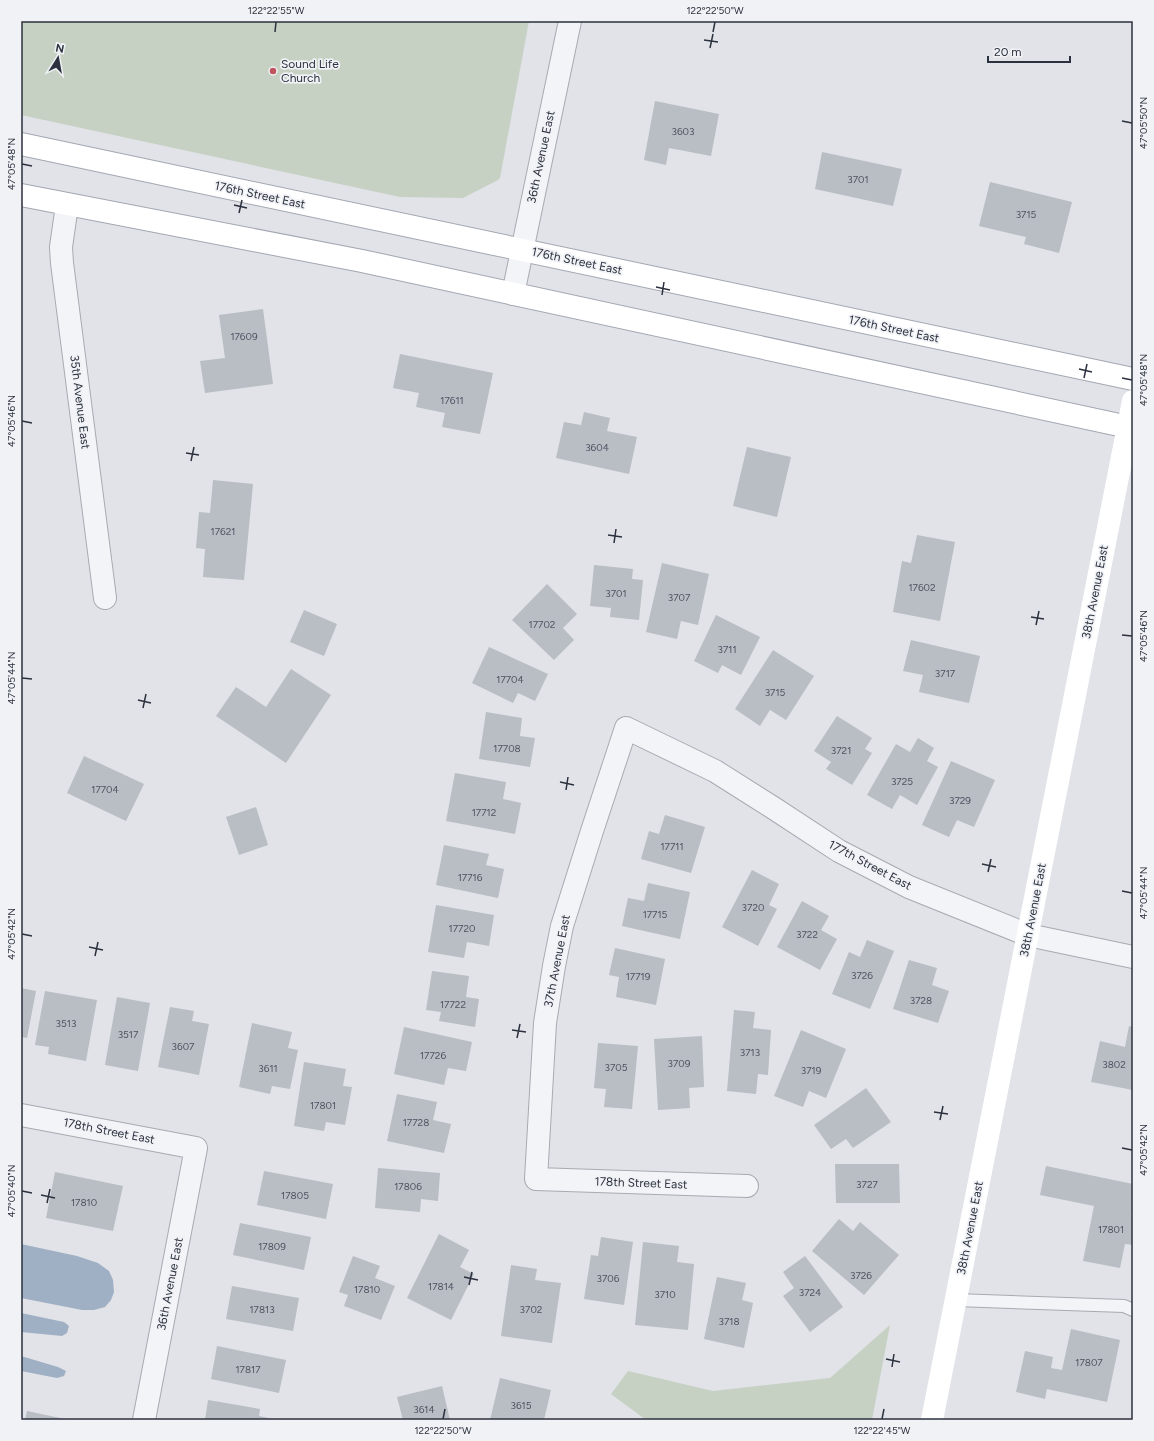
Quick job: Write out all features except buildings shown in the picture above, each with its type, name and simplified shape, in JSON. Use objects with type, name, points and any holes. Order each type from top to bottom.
[{"type":"main road","name":"176th Street East","points":[[21,144],[1133,379]]},
{"type":"main road","points":[[21,196],[362,261],[1130,428]]},
{"type":"main road","name":"38th Avenue East","points":[[932,1420],[1130,428],[1133,401]]},
{"type":"street","name":"36th Avenue East","points":[[513,294],[570,21]]},
{"type":"street","name":"35th Avenue East","points":[[67,205],[61,247],[62,263],[105,598]]},
{"type":"street","name":"177th Street East","points":[[626,728],[715,771],[839,851],[909,887],[1028,935],[1133,957]]},
{"type":"street","name":"37th Avenue East","points":[[536,1179],[545,1023],[555,960],[562,926],[626,728]]},
{"type":"street","name":"178th Street East","points":[[21,1114],[196,1148]]},
{"type":"street","name":"36th Avenue East","points":[[144,1420],[196,1148]]},
{"type":"street","name":"178th Street East","points":[[536,1179],[747,1186]]},
{"type":"lane","points":[[956,1300],[1124,1306],[1133,1310]]},
{"type":"green space","name":"Sound Life Church","points":[[21,21],[529,21],[500,178],[463,198],[400,197],[21,115]]},
{"type":"green space","points":[[890,1325],[872,1420],[646,1420],[611,1394],[628,1371],[713,1391],[830,1378]]},
{"type":"water","points":[[21,1244],[77,1256],[98,1263],[109,1271],[113,1280],[114,1292],[111,1300],[105,1307],[94,1310],[82,1310],[21,1298]]},
{"type":"water","points":[[21,1313],[64,1322],[69,1326],[67,1333],[62,1336],[21,1332]]},
{"type":"water","points":[[21,1356],[58,1367],[66,1371],[64,1376],[57,1378],[21,1371]]},
{"type":"place","name":"Sound Life Church","points":[[273,71]]}]
